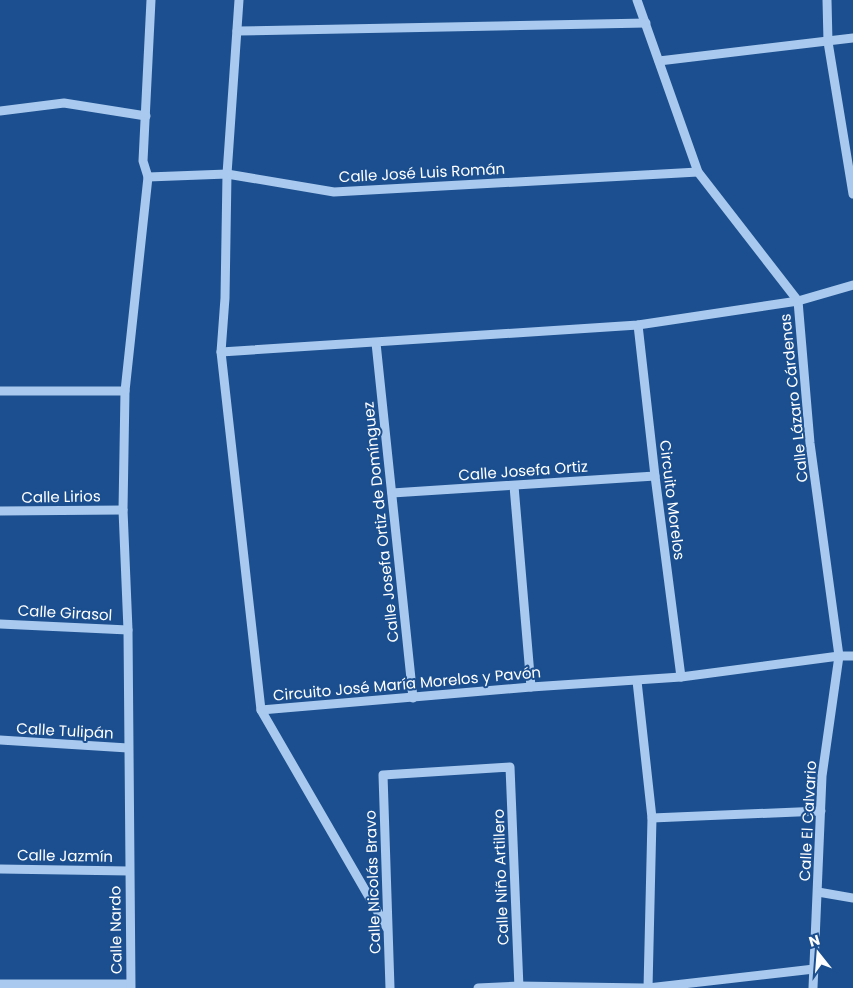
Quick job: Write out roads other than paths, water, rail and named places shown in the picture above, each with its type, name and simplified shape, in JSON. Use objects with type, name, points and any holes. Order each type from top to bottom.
[{"type":"street","name":"Calle Nardo","points":[[131,986],[128,630],[123,510],[125,391],[148,177],[143,161],[151,0]]},
{"type":"street","name":"Circuito José María Morelos y Pavón","points":[[239,0],[228,174],[225,298],[221,352],[261,710],[531,687],[681,677],[839,656],[853,656]]},
{"type":"street","name":"Calle Lázaro Cárdenas","points":[[637,0],[698,172],[798,302],[810,443],[839,656]]},
{"type":"street","points":[[827,0],[828,42],[853,194]]},
{"type":"street","points":[[237,31],[646,23]]},
{"type":"street","points":[[659,61],[853,38]]},
{"type":"street","points":[[0,111],[64,104],[146,116]]},
{"type":"street","name":"Calle José Luis Román","points":[[148,177],[228,174],[334,192],[698,172]]},
{"type":"street","points":[[221,352],[638,326],[798,302],[853,285]]},
{"type":"street","name":"Circuito Morelos","points":[[638,326],[681,677]]},
{"type":"street","name":"Calle Josefa Ortiz de Domínguez","points":[[376,343],[413,698]]},
{"type":"street","points":[[0,391],[125,391]]},
{"type":"street","name":"Calle Josefa Ortiz","points":[[392,493],[655,476]]},
{"type":"street","points":[[514,486],[531,687]]},
{"type":"street","name":"Calle Lirios","points":[[0,511],[123,510]]},
{"type":"street","name":"Calle Girasol","points":[[0,624],[128,630]]},
{"type":"street","name":"Calle El Calvario","points":[[813,988],[822,776],[839,656]]},
{"type":"street","points":[[637,681],[652,818],[648,988],[814,969]]},
{"type":"street","points":[[261,710],[387,928]]},
{"type":"street","name":"Calle Tulipán","points":[[0,740],[128,748]]},
{"type":"street","name":"Calle Nicolás Bravo","points":[[390,988],[383,775],[510,767]]},
{"type":"street","name":"Calle Niño Artillero","points":[[510,767],[519,987]]},
{"type":"street","points":[[652,818],[821,811]]},
{"type":"street","name":"Calle Jazmín","points":[[0,869],[129,871]]},
{"type":"street","points":[[818,892],[853,898]]},
{"type":"street","points":[[0,984],[131,986]]},
{"type":"street","points":[[478,988],[643,988]]}]
